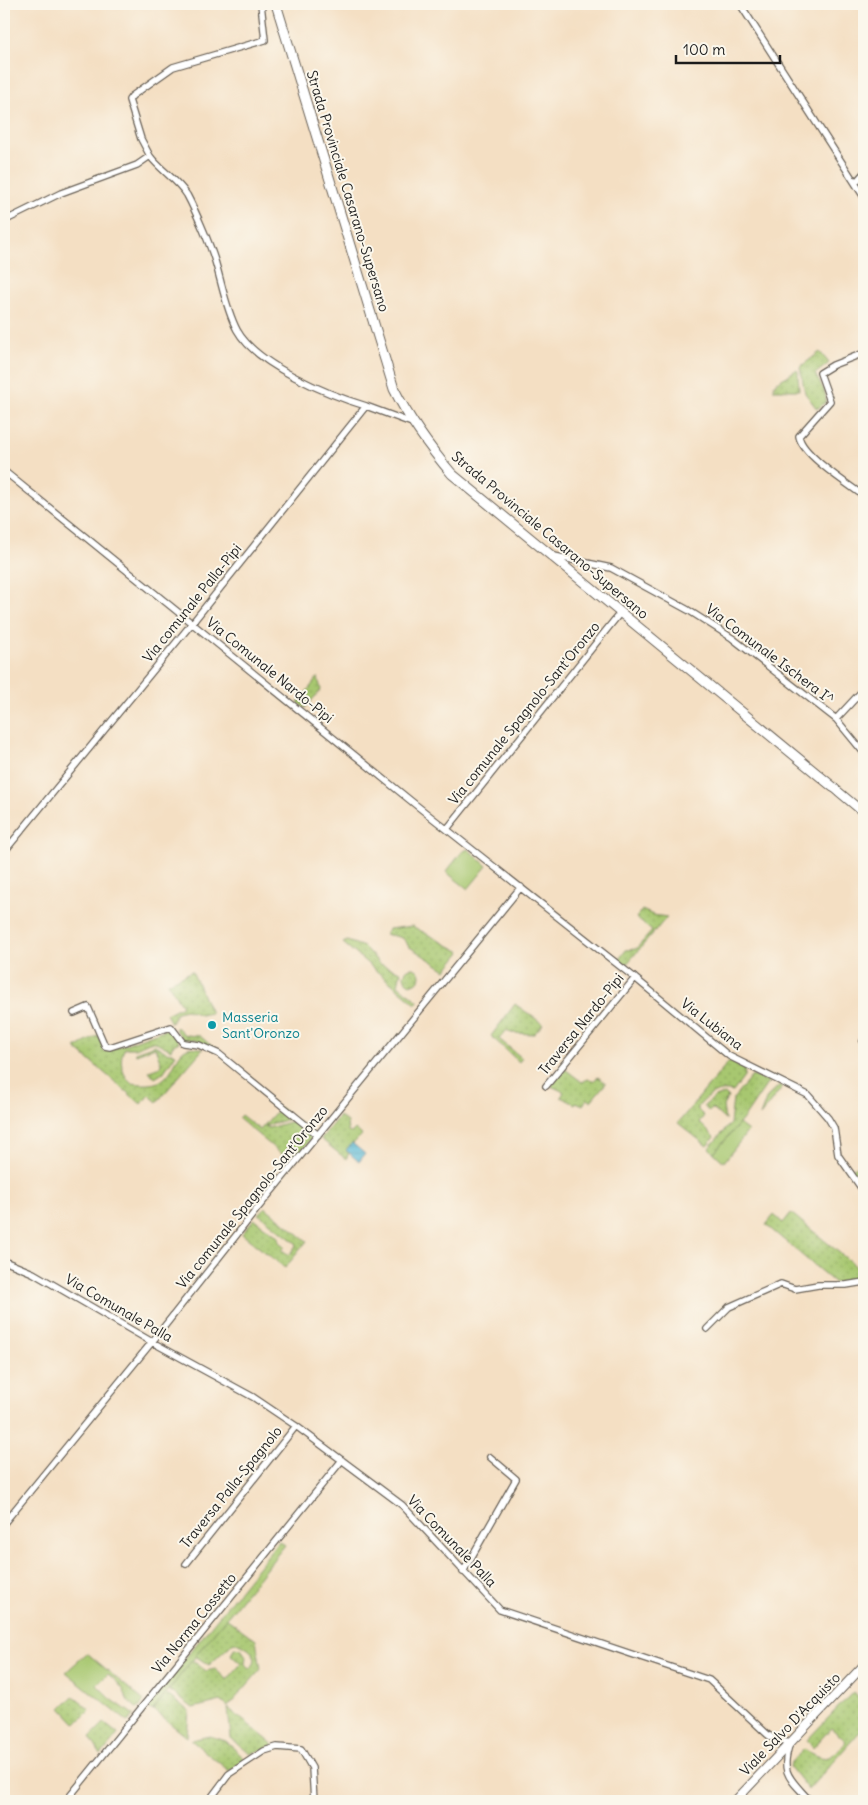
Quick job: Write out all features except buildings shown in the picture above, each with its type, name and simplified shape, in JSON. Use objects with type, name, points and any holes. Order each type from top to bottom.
[{"type":"main road","name":"Strada Provinciale Casarano-Supersano","points":[[276,4],[394,389],[412,423],[452,474],[833,787]]},
{"type":"street","points":[[261,4],[265,40],[173,67],[132,96],[129,100],[141,139],[150,156],[186,193],[215,260],[224,297],[238,331],[258,354],[292,375],[340,398],[412,423]]},
{"type":"street","points":[[740,4],[864,197]]},
{"type":"street","points":[[4,221],[61,193],[137,165],[150,156]]},
{"type":"street","points":[[855,183],[864,173]]},
{"type":"street","points":[[864,353],[833,365],[820,373],[830,401],[799,436],[800,442],[815,458],[864,496]]},
{"type":"street","name":"Via comunale Palla-Pipi","points":[[4,852],[193,622],[366,406]]},
{"type":"street","name":"Via Comunale Nardo-Pipi","points":[[4,471],[521,887]]},
{"type":"street","name":"Via Comunale Ischera I^","points":[[550,555],[611,568],[688,610],[732,638],[836,719],[864,753]]},
{"type":"street","name":"Via comunale Spagnolo-Sant'Oronzo","points":[[447,829],[620,613]]},
{"type":"street","points":[[836,719],[864,689]]},
{"type":"street","points":[[833,787],[864,813]]},
{"type":"street","name":"Via comunale Spagnolo-Sant'Oronzo","points":[[4,1523],[521,887]]},
{"type":"street","name":"Via Lubiana","points":[[521,887],[729,1056],[808,1095],[834,1128],[838,1156],[864,1192]]},
{"type":"street","name":"Traversa Nardo-Pipi","points":[[546,1086],[635,978]]},
{"type":"street","points":[[74,1013],[88,1007],[105,1046],[110,1047],[171,1027],[183,1043],[199,1045],[219,1054],[318,1135]]},
{"type":"street","name":"Via Comunale Palla","points":[[4,1261],[33,1273],[152,1342],[253,1397],[296,1426],[402,1505],[500,1610],[710,1680],[767,1734],[775,1740],[790,1743]]},
{"type":"street","points":[[707,1329],[729,1307],[781,1284],[795,1289],[818,1285],[846,1285],[864,1282]]},
{"type":"street","name":"Traversa Palla-Spagnolo","points":[[186,1564],[296,1426]]},
{"type":"street","points":[[463,1572],[516,1479],[490,1457]]},
{"type":"street","name":"Via Norma Cossetto","points":[[66,1801],[342,1460]]},
{"type":"street","name":"Viale Salvo D'Acquisto","points":[[735,1801],[864,1665]]},
{"type":"street","points":[[790,1743],[784,1765],[790,1777],[810,1801]]},
{"type":"street","points":[[205,1801],[211,1798],[229,1774],[264,1751],[277,1747],[301,1749],[312,1768],[314,1801]]},
{"type":"green space","points":[[820,352],[829,363],[815,374],[825,392],[826,402],[817,409],[805,393],[800,367]]},
{"type":"green space","points":[[796,370],[798,371],[799,390],[774,390],[774,384]]},
{"type":"green space","points":[[318,677],[321,690],[305,708],[298,703]]},
{"type":"green space","points":[[468,849],[487,866],[468,889],[446,872],[462,852]]},
{"type":"green space","points":[[642,910],[653,915],[667,917],[625,966],[621,963],[620,958],[626,950],[636,949],[652,931],[636,918]]},
{"type":"green space","points":[[412,926],[461,952],[446,970],[408,946],[407,942],[402,938],[385,934],[389,929]]},
{"type":"green space","points":[[347,941],[364,947],[380,964],[401,972],[398,985],[418,1001],[416,1004],[343,943]]},
{"type":"green space","points":[[412,968],[420,976],[412,984],[404,976]]},
{"type":"green space","points":[[192,971],[211,1013],[201,1015],[186,1010],[177,1012],[171,1023],[166,1014],[182,1006],[168,983]]},
{"type":"green space","points":[[515,1004],[543,1024],[534,1034],[511,1033],[507,1030],[499,1039],[522,1058],[519,1062],[491,1036]]},
{"type":"green space","points":[[177,1027],[185,1035],[200,1036],[214,1048],[195,1040],[183,1039],[175,1029]]},
{"type":"green space","points":[[169,1028],[179,1042],[172,1046],[171,1050],[156,1042],[149,1042],[136,1048],[125,1048],[121,1061],[125,1076],[131,1083],[151,1084],[159,1082],[168,1075],[178,1057],[187,1048],[203,1049],[157,1102],[149,1095],[141,1104],[75,1048],[99,1035],[104,1052]]},
{"type":"green space","points":[[155,1045],[166,1052],[176,1054],[163,1073],[155,1078],[149,1071],[160,1067],[161,1063],[155,1047],[136,1054],[135,1052]]},
{"type":"green space","points":[[729,1061],[745,1069],[744,1077],[733,1092],[718,1092],[706,1099],[698,1107],[698,1110],[704,1116],[699,1122],[714,1137],[707,1146],[678,1123]]},
{"type":"green space","points":[[565,1069],[582,1082],[588,1079],[593,1081],[598,1077],[606,1083],[591,1101],[587,1099],[583,1105],[576,1102],[575,1104],[561,1097],[564,1092],[551,1086]]},
{"type":"green space","points":[[752,1076],[769,1081],[744,1118],[714,1153],[709,1148],[730,1124],[733,1099]]},
{"type":"green space","points":[[780,1085],[783,1086],[760,1116],[767,1097]]},
{"type":"green space","points":[[725,1094],[728,1097],[723,1106],[725,1120],[712,1108],[709,1112],[704,1106],[715,1097]]},
{"type":"green space","points":[[280,1107],[292,1118],[265,1126],[269,1128],[296,1120],[314,1135],[292,1163],[238,1118],[241,1115],[260,1130]]},
{"type":"green space","points":[[339,1116],[347,1122],[348,1132],[351,1133],[355,1129],[362,1135],[346,1151],[349,1153],[346,1159],[321,1139]]},
{"type":"green space","points":[[739,1124],[748,1131],[724,1162],[714,1153]]},
{"type":"green space","points":[[864,1162],[864,1189],[850,1170]]},
{"type":"green space","points":[[265,1207],[307,1241],[285,1268],[242,1234],[254,1219],[279,1237],[279,1242],[285,1247],[282,1250],[289,1255],[297,1244],[259,1214]]},
{"type":"green space","points":[[791,1213],[864,1273],[864,1279],[835,1283],[766,1225],[774,1215],[783,1223]]},
{"type":"green space","points":[[279,1541],[285,1545],[152,1711],[147,1706]]},
{"type":"green space","points":[[226,1618],[256,1640],[261,1669],[228,1707],[221,1701],[193,1708],[169,1690],[192,1660],[206,1671],[215,1669],[227,1680],[241,1664],[231,1655],[234,1648],[241,1649],[246,1656],[245,1664],[250,1669],[254,1664],[254,1656],[251,1652],[234,1642],[209,1665],[195,1656]]},
{"type":"green space","points":[[87,1653],[144,1701],[138,1709],[127,1700],[122,1689],[108,1674],[97,1685],[111,1699],[134,1715],[128,1722],[66,1672]]},
{"type":"green space","points":[[853,1692],[864,1701],[864,1727],[808,1790],[790,1767],[791,1762],[804,1749],[823,1757],[836,1753],[846,1741],[831,1728],[813,1748],[807,1740]]},
{"type":"green space","points":[[166,1694],[189,1711],[187,1737],[153,1710]]},
{"type":"green space","points":[[73,1696],[90,1710],[76,1724],[61,1708]]},
{"type":"green space","points":[[228,1708],[274,1745],[250,1754],[231,1738]]},
{"type":"green space","points":[[104,1723],[118,1734],[101,1755],[90,1737]]},
{"type":"green space","points":[[210,1736],[226,1741],[245,1759],[229,1771],[191,1740]]},
{"type":"water","points":[[352,1143],[365,1154],[359,1162],[346,1150]]},
{"type":"place","name":"Masseria Sant'Oronzo","points":[[212,1025]]}]
